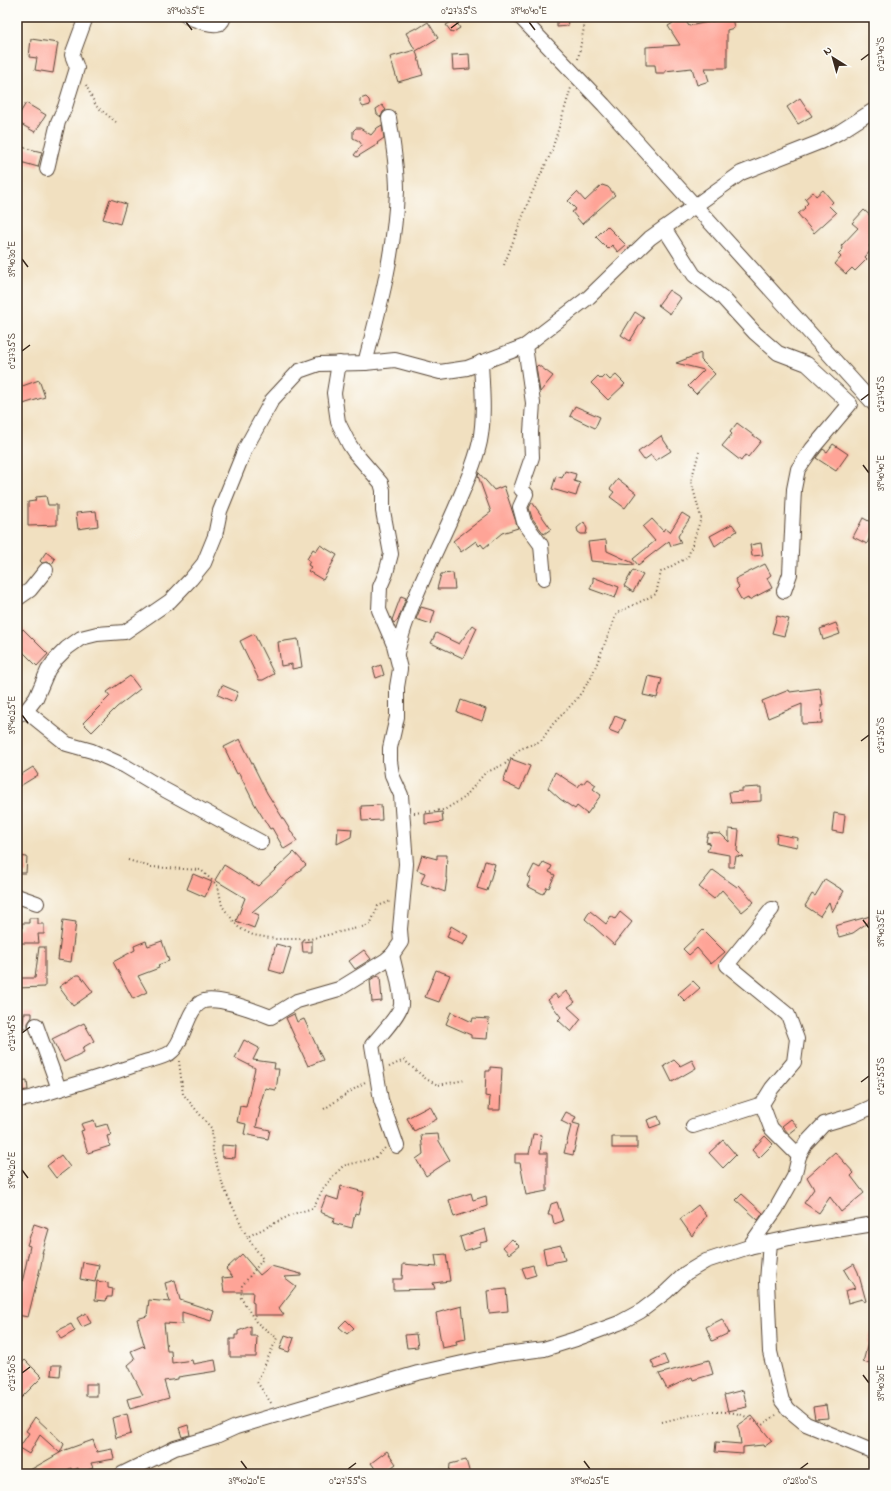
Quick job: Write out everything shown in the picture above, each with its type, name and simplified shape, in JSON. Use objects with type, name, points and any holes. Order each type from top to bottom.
[{"type":"street","points":[[47,169],[58,122],[65,108],[77,68],[72,55],[86,17]]},
{"type":"street","points":[[188,17],[212,24],[218,24],[224,17]]},
{"type":"street","points":[[520,17],[575,74],[874,404]]},
{"type":"street","points":[[261,842],[124,766],[92,751],[67,744],[21,713],[36,698],[48,670],[67,648],[81,638],[97,634],[125,632],[170,601],[191,580],[204,562],[215,536],[220,511],[245,449],[272,400],[299,371],[318,364],[365,363],[395,360],[440,372],[467,368],[525,346],[589,297],[650,238],[741,173],[838,133],[874,110]]},
{"type":"street","points":[[365,363],[389,262],[397,191],[396,168],[389,118]]},
{"type":"street","points":[[664,228],[694,275],[723,298],[755,333],[778,353],[807,364],[850,404],[812,449],[798,469],[794,489],[790,574],[784,591]]},
{"type":"street","points":[[525,346],[533,403],[531,432],[532,457],[521,489],[526,494],[520,507],[524,522],[541,545],[544,578]]},
{"type":"street","points":[[396,654],[401,634],[425,574],[467,481],[480,441],[483,416],[481,362]]},
{"type":"street","points":[[17,1100],[31,1098],[117,1072],[171,1053],[181,1038],[195,1006],[204,1001],[232,1004],[271,1017],[297,1002],[339,989],[392,955],[401,942],[400,929],[406,864],[401,795],[392,775],[390,761],[390,748],[397,716],[397,687],[400,669],[394,645],[379,610],[380,587],[391,554],[388,530],[383,511],[383,490],[381,483],[355,454],[338,422],[334,393],[339,363]]},
{"type":"street","points":[[17,599],[30,590],[46,570]]},
{"type":"street","points":[[17,896],[37,903]]},
{"type":"street","points":[[692,1126],[762,1104],[772,1088],[794,1062],[797,1039],[788,1015],[727,965],[772,909]]},
{"type":"street","points":[[392,955],[398,978],[401,1006],[372,1046],[381,1100],[395,1142]]},
{"type":"street","points":[[36,1025],[59,1089]]},
{"type":"street","points":[[762,1104],[771,1128],[799,1156]]},
{"type":"street","points":[[749,1247],[776,1209],[794,1177],[799,1156],[806,1143],[824,1124],[854,1115],[874,1106]]},
{"type":"street","points":[[122,1474],[175,1448],[216,1436],[236,1427],[278,1414],[418,1373],[498,1355],[544,1349],[596,1333],[641,1311],[666,1292],[686,1272],[706,1261],[770,1242],[874,1224]]},
{"type":"street","points":[[770,1242],[767,1281],[770,1352],[782,1401],[806,1424],[874,1452]]},
{"type":"path","points":[[504,265],[531,195],[551,153],[575,74],[586,17]]},
{"type":"path","points":[[77,68],[82,73],[87,91],[96,106],[116,122]]},
{"type":"path","points":[[402,816],[427,811],[444,810],[464,798],[485,773],[505,764],[520,749],[541,741],[553,724],[576,700],[591,678],[617,613],[656,594],[661,572],[688,556],[701,518],[691,481],[699,452]]},
{"type":"path","points":[[128,860],[151,867],[201,870],[218,886],[222,906],[239,928],[254,935],[276,939],[310,939],[370,925],[378,906],[403,896]]},
{"type":"path","points":[[171,1053],[177,1053],[183,1094],[212,1129],[212,1152],[223,1186],[247,1237],[263,1259],[242,1286],[241,1298],[256,1322],[277,1338],[257,1382],[278,1414]]},
{"type":"path","points":[[324,1109],[376,1074],[404,1060],[426,1079],[438,1085],[464,1080]]},
{"type":"path","points":[[247,1237],[293,1214],[313,1208],[324,1187],[343,1166],[375,1158],[395,1142]]},
{"type":"path","points":[[662,1422],[693,1415],[718,1412],[742,1415],[762,1425],[787,1407]]},
{"type":"building","points":[[557,17],[567,17],[568,26],[557,27]]},
{"type":"building","points":[[683,17],[689,26],[732,17],[734,28],[727,30],[727,68],[705,68],[709,81],[697,85],[692,68],[665,71],[665,73],[656,73],[655,65],[646,65],[646,47],[680,45],[668,26]]},
{"type":"building","points":[[455,20],[460,28],[452,33],[446,25]]},
{"type":"building","points":[[428,22],[438,38],[416,51],[423,75],[398,82],[390,57],[415,50],[406,33],[416,28],[417,29]]},
{"type":"building","points":[[31,39],[58,43],[53,73],[35,70],[37,58],[29,57]]},
{"type":"building","points":[[469,54],[470,69],[453,70],[452,55]]},
{"type":"building","points":[[366,97],[369,100],[370,105],[363,107],[360,103],[360,99]]},
{"type":"building","points":[[800,98],[812,116],[798,124],[787,107]]},
{"type":"building","points":[[26,103],[46,115],[35,132],[17,122],[17,118]]},
{"type":"building","points":[[382,105],[386,110],[383,112],[381,117],[377,114],[376,109]]},
{"type":"building","points":[[382,125],[384,138],[377,143],[378,144],[357,157],[354,155],[362,145],[359,141],[353,138],[353,131],[356,128],[360,128],[371,135]]},
{"type":"building","points":[[17,146],[42,152],[38,167],[17,161]]},
{"type":"building","points":[[602,185],[608,187],[615,195],[582,224],[572,212],[576,209],[568,201],[577,192],[585,201]]},
{"type":"building","points":[[823,190],[833,202],[829,206],[836,213],[814,233],[798,214],[808,203],[805,199],[813,192],[816,196]]},
{"type":"building","points":[[110,199],[126,204],[120,224],[103,219]]},
{"type":"building","points":[[864,210],[874,219],[874,241],[869,246],[872,249],[865,257],[867,259],[855,271],[852,268],[846,274],[835,264],[841,257],[838,254],[843,249],[841,246],[858,228],[852,223]]},
{"type":"building","points":[[607,226],[626,245],[618,252],[612,245],[608,249],[596,237]]},
{"type":"building","points":[[669,290],[681,298],[670,314],[658,305]]},
{"type":"building","points":[[635,312],[644,318],[630,341],[621,335]]},
{"type":"building","points":[[701,353],[701,360],[715,374],[696,394],[688,386],[704,370],[676,363]]},
{"type":"building","points":[[538,365],[553,376],[540,392],[536,367]]},
{"type":"building","points":[[605,375],[610,380],[616,375],[625,384],[608,400],[591,383],[598,376],[601,379]]},
{"type":"building","points":[[39,380],[45,397],[17,406],[17,388]]},
{"type":"building","points":[[575,406],[600,417],[595,428],[570,416]]},
{"type":"building","points":[[737,423],[761,441],[748,457],[745,455],[741,461],[722,446],[732,434],[730,432]]},
{"type":"building","points":[[661,436],[671,451],[655,461],[651,455],[644,460],[638,452]]},
{"type":"building","points":[[833,444],[848,454],[836,471],[816,458],[823,449],[827,452]]},
{"type":"building","points":[[565,471],[576,474],[574,481],[580,483],[576,496],[552,489],[556,476],[562,478]]},
{"type":"building","points":[[479,473],[494,490],[504,486],[518,528],[502,533],[484,548],[481,544],[479,546],[476,541],[461,552],[453,541],[491,512],[478,476]]},
{"type":"building","points":[[618,479],[636,493],[625,508],[610,497],[614,492],[610,489]]},
{"type":"building","points":[[46,496],[48,505],[57,505],[57,525],[28,526],[28,502],[35,501],[36,497]]},
{"type":"building","points":[[532,502],[551,529],[544,534],[532,518],[529,508]]},
{"type":"building","points":[[96,511],[98,526],[78,529],[76,513]]},
{"type":"building","points":[[682,513],[690,518],[678,536],[681,543],[671,546],[669,541],[638,565],[633,559],[655,541],[643,527],[652,519],[663,531],[665,528],[670,532]]},
{"type":"building","points":[[863,518],[874,524],[874,529],[867,544],[853,537]]},
{"type":"building","points":[[584,522],[587,529],[586,534],[581,534],[578,532],[577,528]]},
{"type":"building","points":[[732,524],[737,531],[715,546],[710,536]]},
{"type":"building","points":[[606,540],[607,551],[633,563],[633,565],[591,561],[588,542]]},
{"type":"building","points":[[761,543],[763,555],[752,556],[750,545]]},
{"type":"building","points":[[320,545],[337,555],[323,580],[308,571],[311,567],[308,565],[310,561],[307,559],[313,549],[316,551]]},
{"type":"building","points":[[46,552],[55,559],[52,564],[48,562],[42,563],[40,561]]},
{"type":"building","points":[[765,564],[771,575],[767,578],[772,588],[749,600],[748,598],[742,601],[736,590],[739,587],[735,579]]},
{"type":"building","points":[[633,570],[643,575],[633,592],[624,586]]},
{"type":"building","points":[[453,573],[455,589],[437,589],[441,574]]},
{"type":"building","points":[[593,577],[619,587],[615,598],[590,589]]},
{"type":"building","points":[[401,596],[406,598],[398,620],[394,623],[392,620]]},
{"type":"building","points":[[421,607],[435,611],[431,624],[416,619]]},
{"type":"building","points":[[777,616],[789,619],[784,636],[772,633]]},
{"type":"building","points":[[836,623],[840,634],[823,640],[820,629]]},
{"type":"building","points":[[473,625],[477,628],[463,658],[431,643],[436,633],[459,644]]},
{"type":"building","points":[[23,629],[48,654],[37,666],[17,646],[17,635]]},
{"type":"building","points":[[254,634],[274,674],[263,680],[259,680],[240,641]]},
{"type":"building","points":[[298,639],[302,667],[292,669],[292,664],[281,666],[278,642]]},
{"type":"building","points":[[381,665],[384,675],[376,678],[373,668]]},
{"type":"building","points":[[130,676],[140,689],[117,707],[92,732],[83,723],[110,696],[107,692]]},
{"type":"building","points":[[648,676],[662,679],[657,698],[643,695]]},
{"type":"building","points":[[222,685],[238,692],[234,702],[218,695]]},
{"type":"building","points":[[820,688],[823,705],[821,705],[822,723],[802,724],[802,704],[768,718],[762,701],[789,690],[790,692]]},
{"type":"building","points":[[461,700],[486,709],[482,721],[457,712]]},
{"type":"building","points":[[615,716],[625,720],[619,734],[609,730]]},
{"type":"building","points":[[240,739],[267,793],[297,841],[284,849],[272,828],[270,829],[254,803],[239,773],[237,774],[224,747]]},
{"type":"building","points":[[511,759],[530,766],[520,790],[503,782]]},
{"type":"building","points":[[33,767],[38,775],[17,788],[17,777]]},
{"type":"building","points":[[555,772],[578,787],[587,779],[596,785],[593,789],[601,795],[587,814],[577,806],[575,809],[560,799],[548,788]]},
{"type":"building","points":[[761,787],[761,801],[731,803],[729,792],[742,791],[742,788]]},
{"type":"building","points":[[381,805],[382,820],[362,821],[361,806]]},
{"type":"building","points":[[442,812],[443,822],[425,824],[425,814]]},
{"type":"building","points":[[834,813],[845,815],[843,833],[832,831]]},
{"type":"building","points":[[338,828],[352,829],[351,837],[337,844]]},
{"type":"building","points":[[729,829],[739,830],[737,851],[743,857],[736,856],[734,867],[729,867],[729,855],[707,851],[710,843],[706,842],[708,833],[721,834],[729,842]]},
{"type":"building","points":[[777,834],[798,838],[797,847],[776,843]]},
{"type":"building","points":[[294,852],[306,865],[252,912],[259,915],[254,928],[236,921],[245,898],[215,880],[224,865],[258,886]]},
{"type":"building","points":[[422,855],[437,859],[437,855],[447,855],[447,878],[445,892],[421,883],[425,873],[417,870]]},
{"type":"building","points":[[17,856],[27,857],[26,873],[17,873]]},
{"type":"building","points":[[485,861],[495,864],[487,891],[477,888]]},
{"type":"building","points":[[543,862],[552,866],[549,872],[555,875],[549,888],[547,887],[543,894],[527,886],[531,878],[528,877],[534,865],[540,868]]},
{"type":"building","points":[[713,870],[737,887],[739,885],[754,902],[742,912],[722,890],[714,899],[699,887]]},
{"type":"building","points":[[193,874],[212,882],[205,897],[187,889]]},
{"type":"building","points":[[825,879],[844,891],[832,912],[829,902],[820,916],[805,906],[812,894],[815,896]]},
{"type":"building","points":[[590,911],[606,924],[611,916],[615,919],[620,912],[632,922],[614,945],[585,919]]},
{"type":"building","points":[[874,915],[874,918],[853,933],[839,937],[835,926]]},
{"type":"building","points":[[29,918],[38,918],[38,924],[44,924],[44,934],[38,934],[39,943],[17,943],[17,928],[22,928],[22,923],[29,923]]},
{"type":"building","points":[[63,920],[76,922],[71,962],[58,960]]},
{"type":"building","points":[[451,926],[468,936],[463,945],[447,937]]},
{"type":"building","points":[[703,930],[725,952],[711,964],[697,948],[689,955],[683,949]]},
{"type":"building","points":[[146,941],[148,946],[162,941],[169,961],[158,965],[159,968],[138,976],[147,992],[133,999],[113,962],[135,950],[134,946]]},
{"type":"building","points":[[312,941],[312,952],[303,952],[302,942]]},
{"type":"building","points":[[276,944],[291,948],[283,974],[269,970]]},
{"type":"building","points":[[39,947],[45,947],[45,987],[17,988],[17,978],[35,978]]},
{"type":"building","points":[[364,950],[371,959],[355,969],[349,961]]},
{"type":"building","points":[[436,970],[450,975],[439,1002],[425,997]]},
{"type":"building","points":[[76,975],[80,975],[93,992],[73,1006],[59,987]]},
{"type":"building","points":[[380,976],[382,1001],[372,1002],[370,980]]},
{"type":"building","points":[[693,981],[700,988],[685,1001],[678,994]]},
{"type":"building","points":[[566,991],[575,1002],[568,1007],[581,1019],[571,1032],[558,1020],[561,1017],[548,1000],[555,994],[558,998]]},
{"type":"building","points":[[451,1012],[472,1022],[473,1018],[489,1019],[487,1039],[471,1038],[471,1035],[446,1024]]},
{"type":"building","points":[[24,1013],[32,1013],[32,1017],[28,1023],[28,1028],[23,1028]]},
{"type":"building","points":[[294,1014],[297,1022],[304,1019],[323,1060],[308,1066],[286,1018]]},
{"type":"building","points":[[84,1023],[94,1041],[82,1048],[84,1052],[64,1062],[52,1039]]},
{"type":"building","points":[[244,1040],[259,1048],[253,1060],[275,1063],[274,1069],[279,1069],[276,1090],[265,1088],[256,1127],[270,1130],[268,1139],[244,1134],[246,1124],[237,1122],[240,1106],[246,1107],[255,1068],[235,1058]]},
{"type":"building","points":[[674,1060],[680,1066],[692,1060],[696,1068],[672,1082],[664,1066]]},
{"type":"building","points":[[490,1067],[502,1068],[500,1110],[489,1110],[490,1097],[485,1096],[486,1071],[490,1071]]},
{"type":"building","points":[[27,1081],[28,1090],[17,1091],[17,1082]]},
{"type":"building","points":[[430,1106],[437,1119],[414,1131],[407,1118]]},
{"type":"building","points":[[566,1112],[576,1117],[573,1123],[580,1125],[573,1155],[564,1153],[571,1126],[561,1121]]},
{"type":"building","points":[[658,1116],[661,1124],[650,1128],[647,1120]]},
{"type":"building","points":[[791,1119],[798,1127],[789,1134],[782,1126]]},
{"type":"building","points":[[94,1120],[96,1127],[107,1124],[111,1135],[107,1136],[110,1146],[88,1153],[81,1131],[84,1130],[81,1124]]},
{"type":"building","points":[[438,1134],[439,1141],[450,1160],[426,1176],[416,1159],[423,1154],[421,1135]]},
{"type":"building","points":[[533,1134],[542,1135],[540,1153],[547,1153],[547,1191],[526,1195],[520,1163],[515,1163],[515,1154],[529,1154]]},
{"type":"building","points":[[765,1136],[773,1144],[759,1158],[752,1150]]},
{"type":"building","points":[[612,1137],[637,1137],[637,1148],[612,1148]]},
{"type":"building","points":[[723,1140],[736,1155],[723,1168],[709,1153]]},
{"type":"building","points":[[222,1145],[236,1146],[235,1158],[222,1157]]},
{"type":"building","points":[[835,1152],[854,1173],[851,1176],[864,1193],[841,1212],[830,1197],[819,1213],[804,1203],[814,1189],[807,1177]]},
{"type":"building","points":[[61,1155],[70,1167],[56,1178],[47,1166]]},
{"type":"building","points":[[341,1186],[364,1192],[358,1214],[355,1213],[352,1228],[333,1223],[335,1218],[320,1212],[326,1196],[338,1200]]},
{"type":"building","points":[[471,1193],[473,1200],[486,1196],[487,1206],[454,1217],[449,1200]]},
{"type":"building","points":[[742,1194],[763,1213],[758,1220],[736,1200]]},
{"type":"building","points":[[557,1202],[563,1221],[554,1224],[552,1215],[548,1215],[551,1204]]},
{"type":"building","points":[[698,1205],[706,1216],[692,1236],[680,1219]]},
{"type":"building","points":[[34,1224],[49,1229],[42,1253],[41,1265],[28,1317],[17,1315],[17,1306],[30,1246],[27,1245]]},
{"type":"building","points":[[485,1229],[488,1241],[480,1243],[480,1246],[464,1251],[460,1237]]},
{"type":"building","points":[[512,1239],[519,1246],[509,1254],[503,1247]]},
{"type":"building","points":[[561,1245],[565,1260],[546,1264],[543,1249]]},
{"type":"building","points":[[242,1254],[260,1275],[271,1266],[301,1274],[301,1276],[284,1277],[296,1286],[279,1308],[284,1315],[254,1315],[254,1303],[252,1302],[253,1292],[224,1292],[222,1278],[233,1277],[226,1269]]},
{"type":"building","points":[[446,1254],[450,1281],[433,1283],[435,1289],[393,1290],[393,1279],[402,1279],[403,1264],[437,1267],[435,1255]]},
{"type":"building","points":[[83,1262],[99,1265],[95,1282],[80,1279]]},
{"type":"building","points":[[854,1264],[858,1272],[866,1301],[864,1302],[862,1299],[848,1303],[845,1291],[855,1288],[844,1270]]},
{"type":"building","points":[[533,1265],[536,1275],[526,1278],[522,1268]]},
{"type":"building","points":[[175,1280],[180,1300],[214,1311],[211,1321],[182,1312],[182,1324],[164,1323],[167,1351],[171,1351],[172,1363],[192,1360],[193,1364],[215,1360],[217,1371],[178,1377],[178,1379],[164,1381],[169,1398],[130,1409],[127,1399],[143,1395],[128,1365],[135,1359],[131,1351],[143,1346],[145,1348],[137,1319],[147,1316],[149,1300],[170,1302],[165,1283]]},
{"type":"building","points":[[97,1281],[108,1283],[108,1288],[113,1289],[112,1297],[107,1297],[106,1301],[95,1300]]},
{"type":"building","points":[[506,1289],[508,1311],[489,1313],[487,1291]]},
{"type":"building","points":[[462,1306],[466,1339],[456,1341],[457,1345],[442,1348],[436,1313]]},
{"type":"building","points":[[86,1313],[91,1323],[82,1327],[77,1318]]},
{"type":"building","points":[[722,1319],[729,1333],[712,1341],[706,1327]]},
{"type":"building","points":[[346,1320],[354,1328],[347,1334],[339,1327]]},
{"type":"building","points":[[71,1324],[75,1331],[61,1339],[57,1331]]},
{"type":"building","points":[[251,1326],[251,1336],[257,1336],[256,1357],[230,1357],[230,1339],[235,1339],[235,1335],[238,1335],[238,1331]]},
{"type":"building","points":[[871,1332],[874,1333],[874,1365],[863,1362]]},
{"type":"building","points":[[416,1334],[418,1347],[407,1348],[405,1335]]},
{"type":"building","points":[[285,1335],[294,1338],[289,1352],[280,1349]]},
{"type":"building","points":[[664,1355],[668,1364],[655,1369],[651,1361]]},
{"type":"building","points":[[25,1360],[42,1377],[17,1402],[17,1368]]},
{"type":"building","points":[[709,1360],[713,1374],[693,1380],[692,1377],[667,1389],[659,1374]]},
{"type":"building","points":[[52,1365],[61,1365],[60,1376],[51,1375]]},
{"type":"building","points":[[86,1384],[97,1384],[97,1396],[86,1396]]},
{"type":"building","points":[[743,1390],[747,1407],[728,1411],[724,1395]]},
{"type":"building","points":[[826,1405],[828,1418],[815,1419],[813,1407]]},
{"type":"building","points":[[127,1414],[131,1434],[116,1438],[112,1418]]},
{"type":"building","points":[[752,1416],[772,1441],[764,1447],[763,1445],[743,1447],[743,1454],[715,1452],[716,1442],[741,1444],[737,1426]]},
{"type":"building","points":[[35,1417],[64,1444],[60,1453],[40,1435],[29,1454],[19,1448],[29,1433],[26,1431]]},
{"type":"building","points":[[188,1425],[190,1435],[182,1437],[179,1428]]},
{"type":"building","points":[[93,1440],[97,1452],[112,1449],[114,1459],[91,1463],[93,1468],[80,1473],[78,1468],[72,1471],[71,1468],[60,1474],[23,1474],[65,1450]]},
{"type":"building","points":[[387,1451],[396,1464],[383,1474],[379,1474],[371,1463]]},
{"type":"building","points":[[466,1460],[470,1474],[449,1474],[450,1464]]}]
